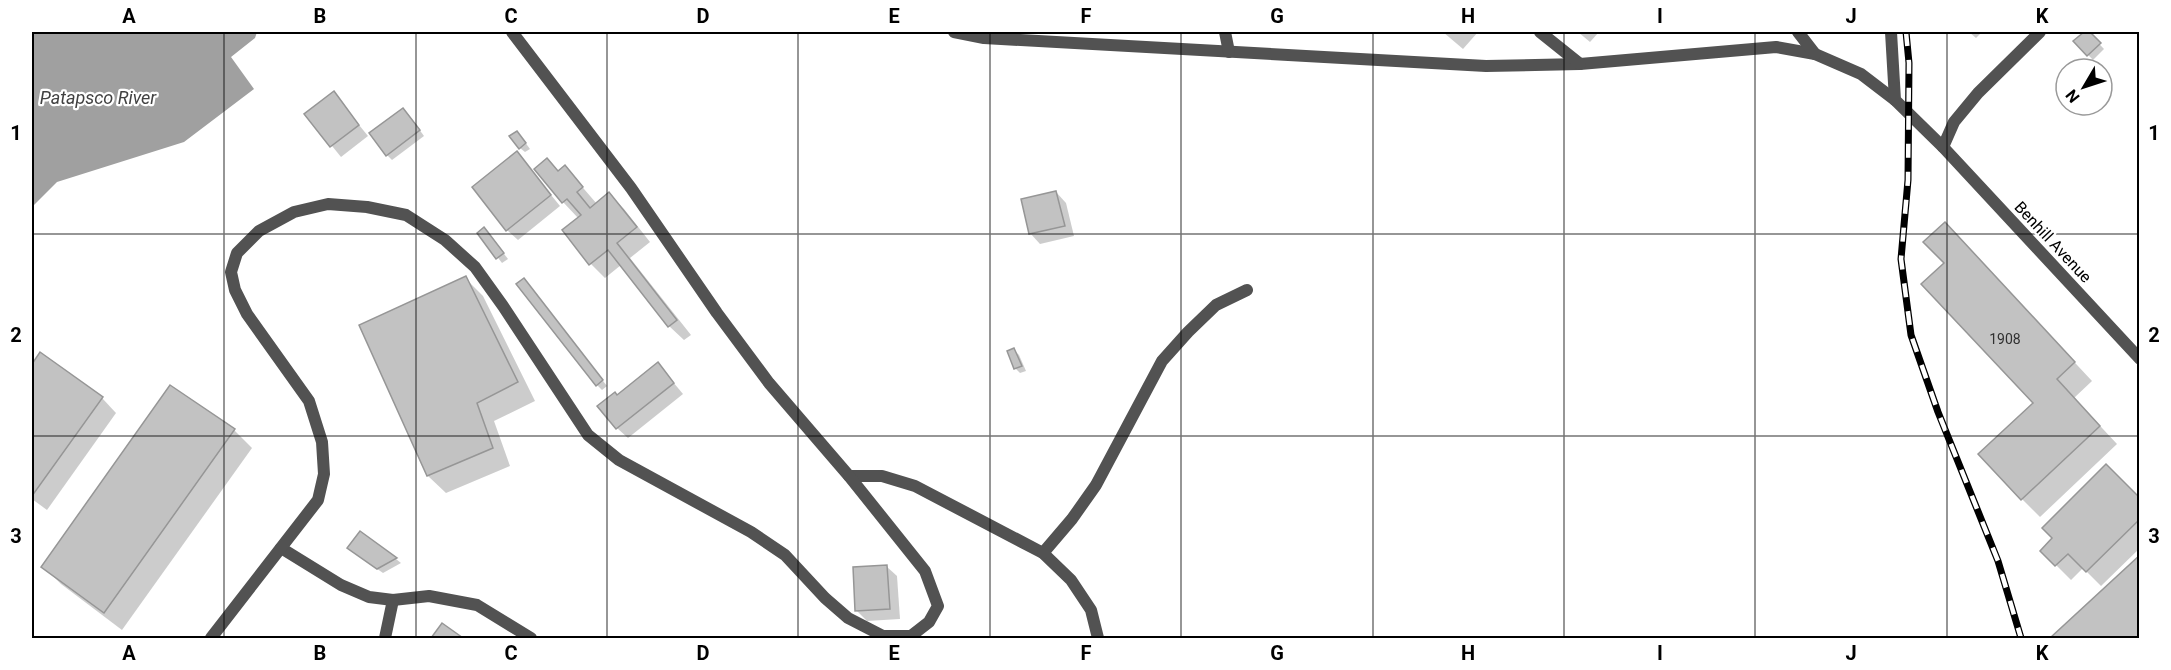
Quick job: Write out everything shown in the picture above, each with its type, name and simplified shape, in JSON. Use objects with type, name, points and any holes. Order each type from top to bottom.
[{"type":"street","points":[[211,639],[318,500],[324,474],[322,442],[309,401],[247,314],[235,290],[231,272],[237,253],[259,231],[294,212],[328,204],[367,207],[406,215],[445,240],[476,267],[588,435],[619,460],[751,532],[785,555],[825,598],[848,618],[883,636],[911,636],[929,622],[938,606],[925,571],[849,476],[769,383],[717,313],[632,188],[512,32]]},
{"type":"street","name":"Benhill Avenue","points":[[954,32],[984,38],[1486,66],[1580,64],[1776,47],[1815,54],[1861,74],[1895,100],[1943,147],[2139,359]]},
{"type":"street","points":[[1225,32],[1229,52]]},
{"type":"street","points":[[1540,32],[1580,64]]},
{"type":"street","points":[[1798,32],[1815,54]]},
{"type":"street","points":[[1892,32],[1895,100]]},
{"type":"street","points":[[1943,147],[1954,122],[1978,93],[2040,32]]},
{"type":"street","points":[[1043,553],[1072,519],[1096,485],[1162,361],[1216,305],[1247,290]]},
{"type":"street","points":[[849,476],[882,476],[915,486],[1043,553],[1071,580],[1091,610],[1098,639]]},
{"type":"street","points":[[281,548],[350,589],[369,597],[393,600],[429,596],[477,605],[531,639]]},
{"type":"street","points":[[385,639],[393,600]]},
{"type":"water","name":"Patapsco River","points":[[32,32],[257,32],[255,38],[231,57],[254,89],[184,142],[57,182],[32,207]]},
{"type":"building","points":[[2084,32],[2090,32],[2101,43],[2087,56],[2073,41]]},
{"type":"building","points":[[334,91],[359,125],[330,147],[304,114]]},
{"type":"building","points":[[403,108],[420,130],[386,156],[369,133]]},
{"type":"building","points":[[517,131],[526,143],[519,149],[509,136]]},
{"type":"building","points":[[517,151],[551,195],[506,231],[472,187]]},
{"type":"building","points":[[547,158],[558,171],[565,165],[583,187],[577,192],[590,208],[609,192],[637,227],[617,243],[677,320],[668,327],[608,250],[589,265],[562,230],[581,215],[567,199],[562,203],[534,169]]},
{"type":"building","points":[[1056,191],[1065,226],[1029,234],[1021,199]]},
{"type":"building","points":[[1945,222],[2075,362],[2057,379],[2100,426],[2021,500],[1978,454],[2033,403],[1921,284],[1944,263],[1923,242]]},
{"type":"building","points":[[484,227],[504,253],[496,259],[477,233]]},
{"type":"building","points":[[466,276],[518,382],[477,403],[493,448],[427,476],[359,325]]},
{"type":"building","points":[[524,278],[603,380],[596,386],[516,284]]},
{"type":"building","points":[[1014,348],[1022,366],[1014,369],[1007,351]]},
{"type":"building","points":[[40,352],[103,397],[32,496],[32,364]]},
{"type":"building","points":[[658,362],[674,383],[616,429],[597,406],[615,392],[617,395]]},
{"type":"building","points":[[170,385],[235,429],[104,613],[41,567]]},
{"type":"building","points":[[2106,464],[2140,498],[2140,519],[2086,572],[2068,554],[2055,566],[2040,551],[2052,538],[2042,528]]},
{"type":"building","points":[[360,531],[397,558],[377,569],[347,548]]},
{"type":"building","points":[[2140,555],[2140,638],[2050,638]]},
{"type":"building","points":[[887,565],[890,609],[855,611],[853,567]]},
{"type":"building","points":[[442,623],[463,638],[431,638]]},
{"type":"railway","points":[[1906,32],[1909,63],[1908,180],[1901,259],[1911,335],[1938,412],[1998,561],[2021,638]]}]
